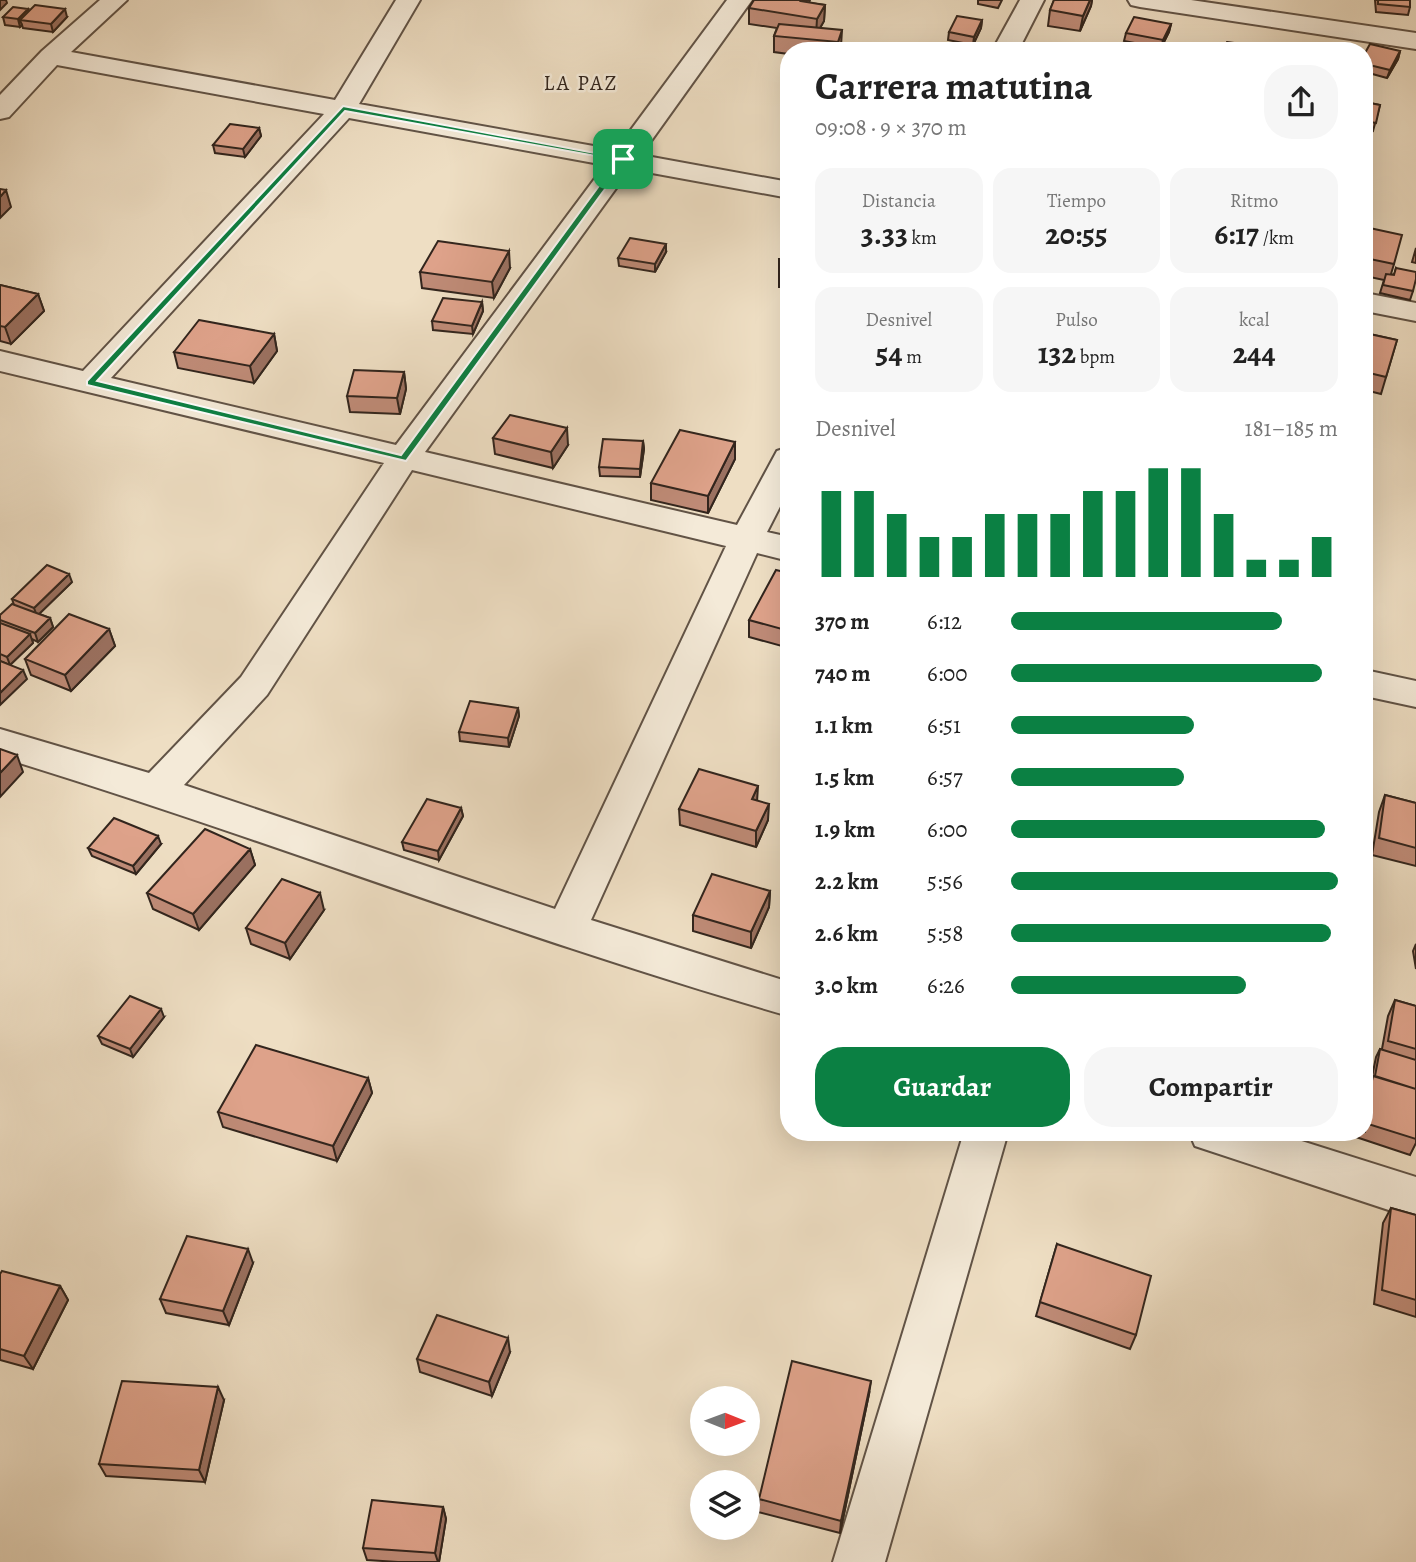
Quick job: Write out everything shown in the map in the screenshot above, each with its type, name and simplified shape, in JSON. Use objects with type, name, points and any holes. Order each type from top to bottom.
[{"type":"street","points":[[0,111],[51,56],[115,0]]},
{"type":"street","points":[[90,383],[343,109],[408,0]]},
{"type":"street","points":[[156,790],[254,686],[403,459],[740,0]]},
{"type":"street","points":[[1010,42],[1032,0]]},
{"type":"street","points":[[1140,0],[1317,12],[1416,41]]},
{"type":"street","points":[[1307,42],[1317,12]]},
{"type":"street","points":[[51,56],[780,188]]},
{"type":"street","points":[[1373,304],[1416,312]]},
{"type":"street","points":[[0,360],[780,548]]},
{"type":"street","points":[[566,929],[746,540],[780,475]]},
{"type":"street","points":[[1373,684],[1416,694]]},
{"type":"street","points":[[0,743],[156,790],[566,929],[780,996]]},
{"type":"street","points":[[859,1562],[983,1141]]},
{"type":"street","points":[[1239,1141],[1416,1198]]},
{"type":"building","points":[[754,0],[802,0],[825,5],[817,19],[749,8]]},
{"type":"building","points":[[1054,0],[1090,0],[1083,16],[1050,10]]},
{"type":"building","points":[[1378,0],[1410,0],[1410,7],[1378,4]]},
{"type":"building","points":[[35,5],[65,9],[51,24],[20,20]]},
{"type":"building","points":[[13,7],[28,9],[18,19],[3,17]]},
{"type":"building","points":[[957,16],[982,20],[974,37],[949,32]]},
{"type":"building","points":[[1134,17],[1171,24],[1163,40],[1126,33]]},
{"type":"building","points":[[779,24],[842,30],[838,42],[774,36]]},
{"type":"building","points":[[1373,45],[1400,51],[1390,70],[1373,66]]},
{"type":"building","points":[[1373,104],[1380,105],[1376,123],[1373,122]]},
{"type":"building","points":[[230,124],[259,128],[243,149],[213,145]]},
{"type":"building","points":[[1373,229],[1402,235],[1394,264],[1373,260]]},
{"type":"building","points":[[630,238],[666,244],[655,264],[618,258]]},
{"type":"building","points":[[438,241],[509,251],[492,282],[420,272]]},
{"type":"building","points":[[1396,268],[1416,272],[1413,291],[1383,285],[1386,274],[1394,275]]},
{"type":"building","points":[[0,285],[38,294],[5,327],[0,326]]},
{"type":"building","points":[[443,298],[482,302],[472,326],[432,321]]},
{"type":"building","points":[[199,320],[274,334],[250,366],[174,352]]},
{"type":"building","points":[[1373,335],[1397,340],[1386,377],[1373,374]]},
{"type":"building","points":[[354,370],[404,372],[397,398],[347,396]]},
{"type":"building","points":[[510,415],[567,428],[551,452],[493,438]]},
{"type":"building","points":[[680,430],[735,442],[708,496],[651,483]]},
{"type":"building","points":[[603,439],[643,441],[640,469],[599,467]]},
{"type":"building","points":[[47,565],[69,574],[34,608],[12,599]]},
{"type":"building","points":[[776,570],[780,571],[780,629],[749,620]]},
{"type":"building","points":[[12,604],[50,618],[35,633],[0,620],[0,615]]},
{"type":"building","points":[[69,614],[109,629],[65,675],[25,659]]},
{"type":"building","points":[[0,623],[30,634],[7,657],[0,654]]},
{"type":"building","points":[[0,661],[23,670],[0,693]]},
{"type":"building","points":[[470,701],[518,708],[508,738],[459,732]]},
{"type":"building","points":[[0,749],[17,755],[0,773]]},
{"type":"building","points":[[699,769],[758,786],[752,799],[769,804],[756,831],[679,809]]},
{"type":"building","points":[[1385,795],[1416,803],[1416,848],[1379,838]]},
{"type":"building","points":[[427,799],[461,808],[438,851],[402,842]]},
{"type":"building","points":[[114,818],[158,836],[133,866],[88,848]]},
{"type":"building","points":[[205,829],[250,849],[193,914],[147,893]]},
{"type":"building","points":[[712,874],[770,891],[751,932],[693,915]]},
{"type":"building","points":[[282,879],[320,893],[285,943],[246,928]]},
{"type":"building","points":[[130,996],[161,1009],[130,1049],[98,1036]]},
{"type":"building","points":[[1395,1000],[1416,1006],[1416,1049],[1388,1041]]},
{"type":"building","points":[[256,1045],[368,1078],[333,1146],[218,1112]]},
{"type":"building","points":[[1380,1049],[1416,1060],[1416,1089],[1375,1076]]},
{"type":"building","points":[[1373,1076],[1416,1089],[1416,1139],[1373,1126]]},
{"type":"building","points":[[1391,1208],[1416,1215],[1416,1300],[1382,1290]]},
{"type":"building","points":[[187,1236],[248,1249],[223,1311],[160,1299]]},
{"type":"building","points":[[1057,1244],[1151,1276],[1136,1335],[1040,1302]]},
{"type":"building","points":[[2,1271],[60,1286],[24,1356],[0,1349]]},
{"type":"building","points":[[437,1315],[508,1338],[489,1382],[417,1359]]},
{"type":"building","points":[[792,1361],[871,1381],[841,1521],[760,1499]]},
{"type":"building","points":[[122,1381],[218,1387],[199,1470],[99,1464]]},
{"type":"building","points":[[372,1500],[443,1507],[435,1553],[363,1548]]},
{"type":"district","name":"LA PAZ","points":[[581,83]]},
{"type":"route","points":[[343,109],[623,159],[403,459],[90,383],[343,109]]}]
